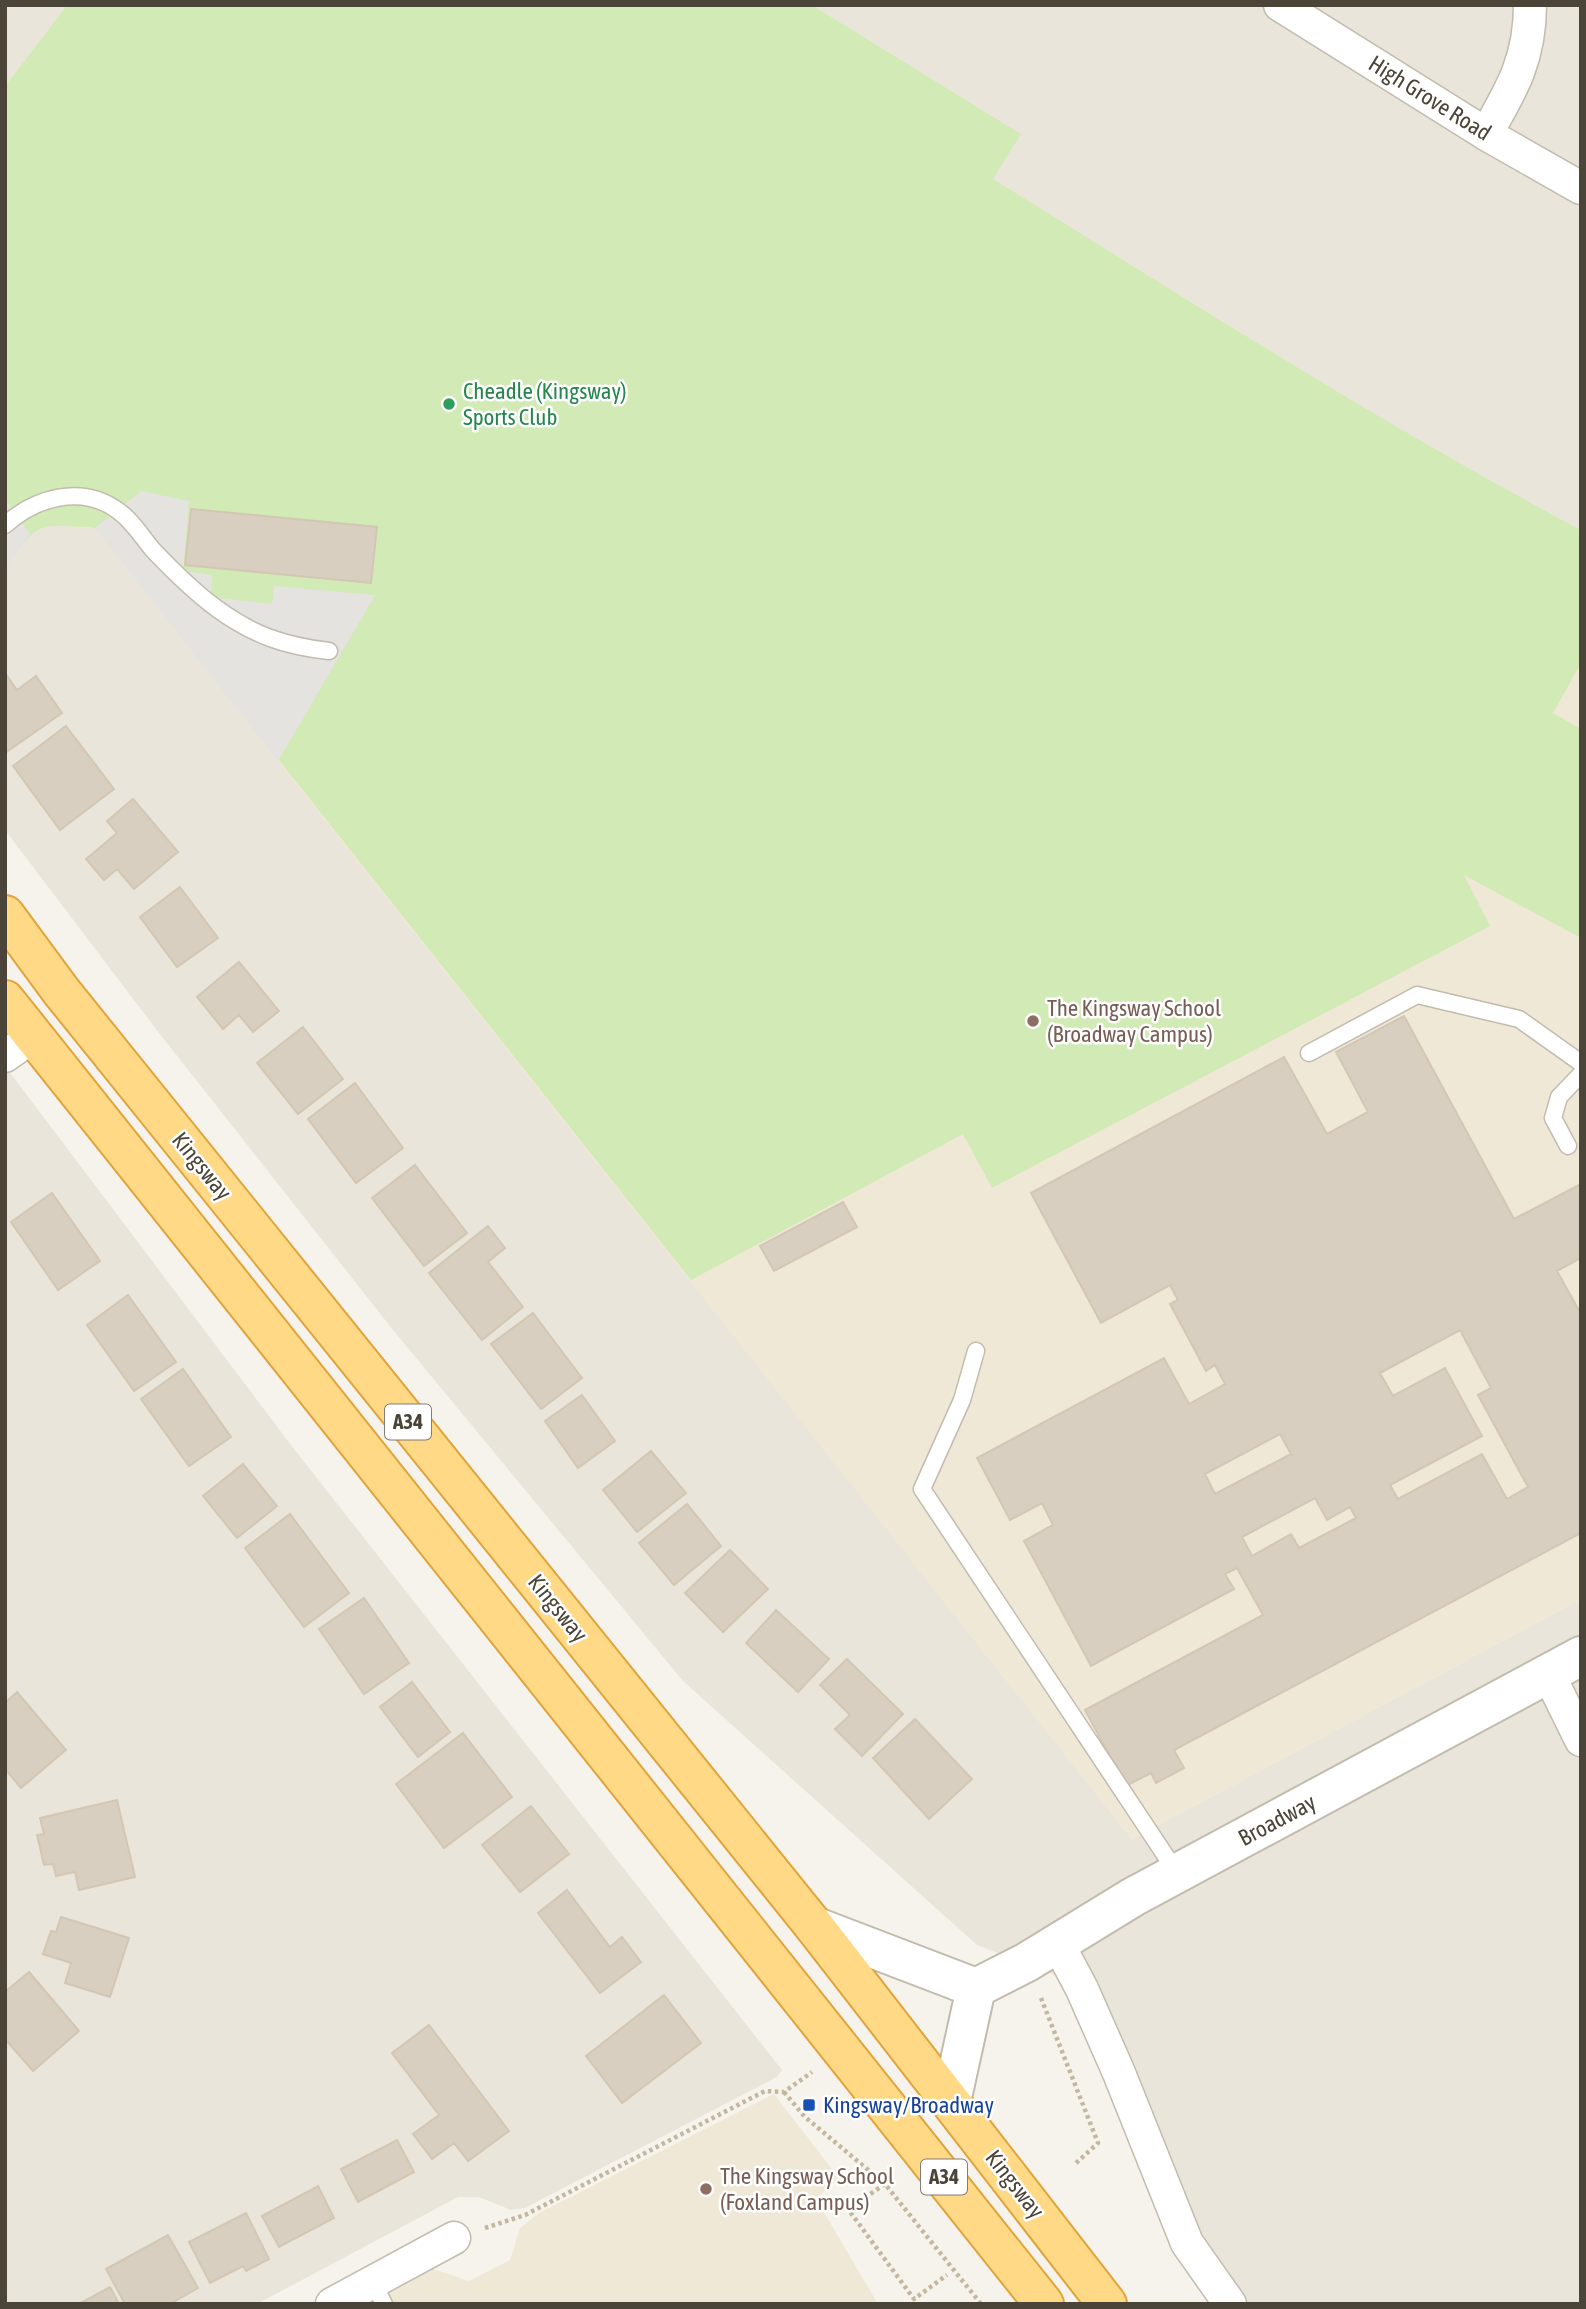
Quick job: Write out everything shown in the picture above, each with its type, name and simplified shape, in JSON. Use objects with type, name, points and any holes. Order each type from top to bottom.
[{"type":"highway","name":"Kingsway","points":[[5,915],[61,991],[814,1926],[1107,2304]]},
{"type":"highway","name":"A34","points":[[5,1000],[19,1046],[1044,2304]]},
{"type":"street","name":"High Grove Road","points":[[1280,5],[1486,134],[1581,187]]},
{"type":"street","points":[[1486,134],[1516,81],[1523,63],[1530,5]]},
{"type":"street","name":"Broadway","points":[[976,1988],[1177,1873],[1581,1656]]},
{"type":"street","points":[[1548,1673],[1581,1740]]},
{"type":"street","points":[[814,1926],[976,1988],[951,2102]]},
{"type":"street","points":[[1042,1952],[1082,1989],[1119,2073],[1187,2243],[1230,2304]]},
{"type":"street","points":[[332,2304],[379,2293],[454,2238]]},
{"type":"lane","points":[[5,526],[41,501],[64,495],[100,501],[119,510],[197,592],[238,623],[291,647],[329,651]]},
{"type":"lane","points":[[1309,1053],[1417,995],[1519,1019],[1581,1063]]},
{"type":"lane","points":[[1568,1146],[1553,1118],[1559,1097],[1581,1074]]},
{"type":"lane","points":[[976,1351],[962,1400],[922,1489],[1177,1873]]},
{"type":"path","points":[[1042,1952],[1098,2143],[1075,2164]]},
{"type":"path","points":[[454,2238],[524,2215],[765,2091],[784,2092],[805,2117],[885,2184],[981,2304]]},
{"type":"path","points":[[885,2184],[848,2209],[914,2299],[947,2275]]},
{"type":"shaded area","points":[[5,5],[67,5],[5,86]]},
{"type":"shaded area","points":[[812,5],[1581,5],[1581,530],[1469,471],[1359,406],[992,179],[1020,134]]},
{"type":"shaded area","name":"The Kingsway School (Broadway Campus)","points":[[992,179],[1359,406],[1469,471],[1581,530],[1581,1599],[1132,1839],[278,761],[407,540]]},
{"type":"shaded area","points":[[141,491],[189,501],[183,571],[212,575],[211,597],[272,604],[274,586],[375,595],[278,761],[95,528]]},
{"type":"shaded area","points":[[5,499],[30,534],[5,569]]},
{"type":"shaded area","points":[[42,525],[95,528],[1132,1839],[1581,1599],[1581,2304],[1222,2304],[1078,1984],[977,1945],[683,1681],[393,1330],[159,1033],[5,830],[5,569],[30,534]]},
{"type":"shaded area","points":[[5,1066],[291,1445],[782,2070],[777,2077],[525,2208],[511,2210],[479,2197],[458,2197],[257,2304],[5,2304]]},
{"type":"shaded area","name":"The Kingsway School (Foxland Campus)","points":[[774,2094],[839,2178],[816,2199],[878,2304],[368,2304],[433,2269],[469,2281],[510,2260],[520,2228],[539,2213]]},
{"type":"green space","name":"The Kingsway School (Broadway Campus)","points":[[67,5],[812,5],[1021,134],[993,179],[1357,404],[1581,530],[1581,663],[1553,713],[1581,729],[1581,938],[1464,875],[1490,926],[992,1188],[963,1134],[691,1280],[95,528],[50,526],[41,529],[33,533],[5,569],[5,86]]},
{"type":"building","points":[[191,509],[377,527],[371,583],[185,565]]},
{"type":"building","points":[[5,673],[17,690],[36,676],[62,713],[5,753]]},
{"type":"building","points":[[66,726],[114,789],[60,830],[13,766]]},
{"type":"building","points":[[133,799],[178,852],[134,889],[117,869],[104,880],[86,859],[117,833],[107,821]]},
{"type":"building","points":[[180,887],[218,938],[177,967],[140,917]]},
{"type":"building","points":[[239,962],[279,1011],[253,1032],[239,1015],[223,1029],[197,997]]},
{"type":"building","points":[[1404,1016],[1514,1219],[1581,1184],[1581,1258],[1557,1271],[1581,1314],[1581,1533],[1174,1750],[1184,1768],[1156,1783],[1151,1773],[1126,1786],[1085,1710],[1263,1615],[1237,1568],[1225,1574],[1234,1589],[1091,1666],[1024,1541],[1053,1525],[1042,1503],[1010,1520],[977,1458],[1164,1358],[1189,1404],[1225,1384],[1215,1365],[1206,1371],[1170,1304],[1178,1300],[1170,1285],[1101,1323],[1031,1193],[1284,1057],[1327,1134],[1368,1112],[1336,1052]],"holes":[[[1460,1330],[1491,1388],[1478,1395],[1528,1487],[1507,1499],[1482,1454],[1398,1499],[1390,1485],[1482,1436],[1445,1368],[1393,1396],[1380,1373]],[[1280,1434],[1291,1454],[1215,1494],[1205,1474]],[[1315,1498],[1327,1520],[1350,1507],[1356,1518],[1299,1548],[1291,1534],[1252,1556],[1242,1537]]]},
{"type":"building","points":[[303,1027],[343,1079],[298,1114],[257,1063]]},
{"type":"building","points":[[355,1083],[403,1148],[356,1183],[308,1119]]},
{"type":"building","points":[[415,1165],[467,1233],[424,1266],[372,1198]]},
{"type":"building","points":[[52,1193],[100,1261],[58,1290],[11,1222]]},
{"type":"building","points":[[843,1202],[857,1227],[774,1271],[760,1246]]},
{"type":"building","points":[[488,1226],[505,1248],[488,1262],[523,1307],[482,1340],[429,1273]]},
{"type":"building","points":[[128,1295],[176,1362],[134,1391],[87,1325]]},
{"type":"building","points":[[533,1313],[582,1378],[541,1409],[491,1344]]},
{"type":"building","points":[[183,1369],[231,1437],[189,1466],[141,1399]]},
{"type":"building","points":[[582,1395],[615,1441],[578,1468],[545,1421]]},
{"type":"building","points":[[651,1451],[686,1493],[637,1532],[603,1490]]},
{"type":"building","points":[[243,1464],[277,1506],[237,1538],[203,1496]]},
{"type":"building","points":[[687,1504],[721,1546],[674,1585],[639,1543]]},
{"type":"building","points":[[290,1514],[349,1593],[304,1627],[245,1548]]},
{"type":"building","points":[[730,1550],[768,1589],[723,1632],[685,1593]]},
{"type":"building","points":[[364,1598],[409,1663],[364,1694],[319,1629]]},
{"type":"building","points":[[776,1610],[829,1659],[798,1692],[746,1643]]},
{"type":"building","points":[[847,1659],[903,1714],[862,1756],[835,1729],[850,1715],[820,1685]]},
{"type":"building","points":[[412,1682],[450,1732],[418,1757],[380,1707]]},
{"type":"building","points":[[17,1692],[66,1750],[21,1788],[5,1769],[5,1703]]},
{"type":"building","points":[[915,1719],[972,1779],[929,1819],[873,1758]]},
{"type":"building","points":[[463,1733],[512,1797],[444,1848],[396,1784]]},
{"type":"building","points":[[117,1800],[135,1877],[79,1890],[75,1872],[56,1876],[53,1864],[44,1865],[37,1835],[44,1834],[40,1818]]},
{"type":"building","points":[[531,1806],[569,1854],[520,1892],[482,1845]]},
{"type":"building","points":[[567,1890],[610,1947],[622,1937],[641,1962],[600,1993],[538,1913]]},
{"type":"building","points":[[61,1917],[129,1938],[110,1997],[65,1983],[71,1963],[43,1954],[51,1931],[56,1932]]},
{"type":"building","points":[[29,1972],[79,2031],[33,2071],[5,2039],[5,1992]]},
{"type":"building","points":[[664,1995],[701,2043],[622,2103],[586,2056]]},
{"type":"building","points":[[429,2025],[509,2131],[468,2161],[454,2143],[432,2159],[413,2134],[439,2115],[392,2053]]},
{"type":"building","points":[[397,2140],[414,2172],[358,2202],[341,2169]]},
{"type":"building","points":[[318,2186],[334,2218],[279,2247],[262,2216]]},
{"type":"building","points":[[246,2213],[269,2259],[246,2271],[243,2266],[210,2283],[189,2242]]},
{"type":"building","points":[[168,2235],[198,2288],[170,2304],[125,2304],[106,2269]]},
{"type":"building","points":[[110,2287],[119,2304],[79,2304]]},
{"type":"place","name":"Cheadle (Kingsway) Sports Club","points":[[449,404]]},
{"type":"place","name":"The Kingsway School (Broadway Campus)","points":[[1033,1021]]},
{"type":"place","name":"Kingsway/Broadway","points":[[809,2105]]},
{"type":"place","name":"The Kingsway School (Foxland Campus)","points":[[706,2189]]}]
